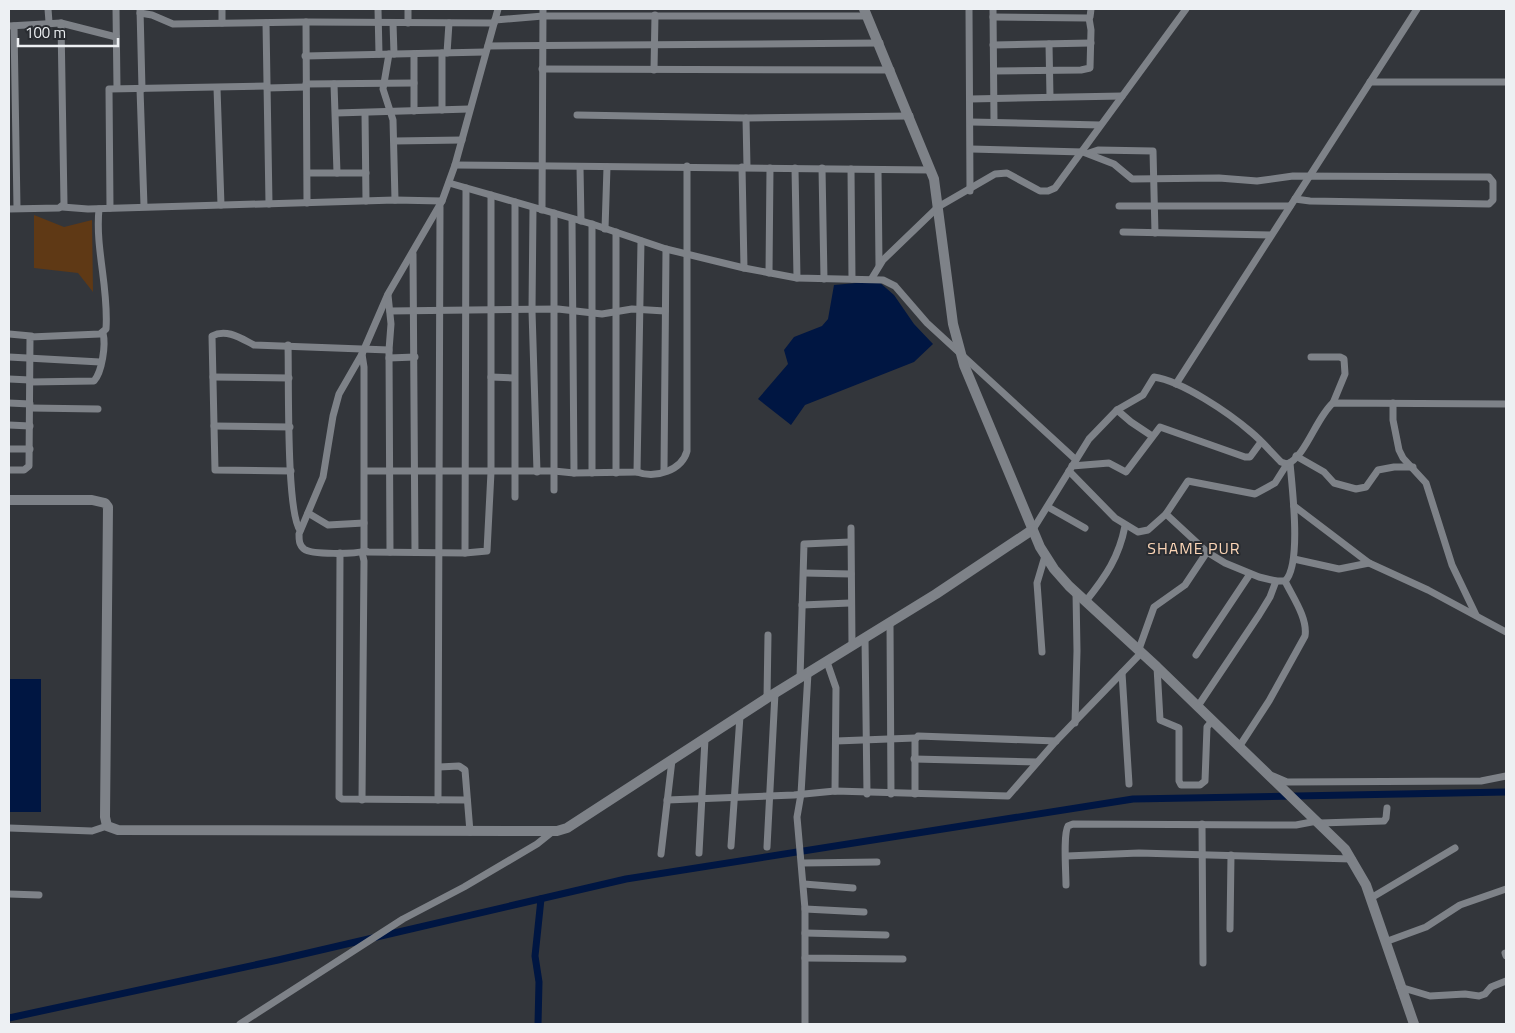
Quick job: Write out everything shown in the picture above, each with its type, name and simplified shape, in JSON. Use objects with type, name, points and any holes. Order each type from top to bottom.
[{"type":"street","points":[[48,9],[49,22]]},
{"type":"street","points":[[116,9],[117,88]]},
{"type":"street","points":[[222,9],[222,23]]},
{"type":"street","points":[[378,9],[379,54]]},
{"type":"street","points":[[408,9],[408,23]]},
{"type":"street","points":[[491,195],[489,548],[484,552],[465,553],[340,553],[307,551],[300,544],[300,530],[323,477],[337,399],[363,352],[388,294],[441,204],[455,164],[498,9]]},
{"type":"street","points":[[969,9],[970,191]]},
{"type":"street","points":[[994,9],[994,122]]},
{"type":"street","points":[[994,71],[1081,70],[1090,68],[1089,18],[1091,9]]},
{"type":"street","points":[[872,278],[879,265],[938,207],[970,191],[995,174],[1004,172],[1040,191],[1048,191],[1054,188],[1186,9]]},
{"type":"street","points":[[1176,384],[1417,9]]},
{"type":"street","points":[[144,206],[140,11],[173,24],[495,22],[543,12],[655,15],[866,12],[931,170],[938,207],[950,307],[960,352],[1032,530],[1045,556],[1076,592],[1158,667],[1298,802],[1352,859],[1370,898],[1414,1024]]},
{"type":"street","points":[[542,210],[543,12]]},
{"type":"street","points":[[654,70],[655,15]]},
{"type":"street","points":[[993,17],[1089,18]]},
{"type":"street","points":[[17,208],[12,149],[11,26],[49,22],[61,23],[116,36]]},
{"type":"street","points":[[306,22],[307,203]]},
{"type":"street","points":[[61,23],[62,207]]},
{"type":"street","points":[[266,23],[270,204]]},
{"type":"street","points":[[393,23],[391,54],[382,83],[385,97],[392,112],[396,200]]},
{"type":"street","points":[[442,110],[444,53],[449,23]]},
{"type":"street","points":[[305,56],[444,53],[542,46],[880,43]]},
{"type":"street","points":[[993,45],[1091,43]]},
{"type":"street","points":[[1049,44],[1050,97]]},
{"type":"street","points":[[414,54],[414,111]]},
{"type":"street","points":[[542,69],[891,70]]},
{"type":"street","points":[[1370,82],[1506,82]]},
{"type":"street","points":[[110,208],[107,92],[111,88],[217,88],[414,83]]},
{"type":"street","points":[[334,84],[337,174]]},
{"type":"street","points":[[217,88],[220,204]]},
{"type":"street","points":[[970,99],[1122,96]]},
{"type":"street","points":[[336,113],[469,109]]},
{"type":"street","points":[[365,113],[366,201]]},
{"type":"street","points":[[577,115],[746,118],[910,116]]},
{"type":"street","points":[[744,268],[746,118]]},
{"type":"street","points":[[970,122],[1100,125]]},
{"type":"street","points":[[394,141],[462,140]]},
{"type":"street","points":[[971,150],[1080,151],[1089,153],[1118,167],[1130,178],[1219,178],[1257,181],[1285,176],[1489,177],[1494,182],[1493,200],[1491,203],[1479,204],[1292,202],[1118,206]]},
{"type":"street","points":[[1089,153],[1098,150],[1153,151],[1155,232]]},
{"type":"street","points":[[455,164],[931,170]]},
{"type":"street","points":[[605,229],[607,166]]},
{"type":"street","points":[[366,471],[637,472],[652,475],[680,465],[688,451],[687,166]]},
{"type":"street","points":[[580,167],[581,221]]},
{"type":"street","points":[[769,273],[770,168]]},
{"type":"street","points":[[795,168],[797,278]]},
{"type":"street","points":[[822,168],[824,279]]},
{"type":"street","points":[[851,169],[852,279]]},
{"type":"street","points":[[878,170],[879,265]]},
{"type":"street","points":[[308,173],[366,173]]},
{"type":"street","points":[[449,183],[592,224],[666,249],[744,268],[797,278],[872,278],[883,280],[895,286],[926,323],[960,352],[1072,465],[1100,504],[1125,526],[1138,532],[1144,532],[1166,514],[1188,481],[1255,494],[1276,484],[1288,464],[1296,456],[1333,403],[1345,374],[1344,359],[1340,357],[1311,357]]},
{"type":"street","points":[[465,553],[467,472],[466,188]]},
{"type":"street","points":[[9,208],[62,207],[99,209],[144,206],[396,200],[441,204]]},
{"type":"street","points":[[515,202],[515,497]]},
{"type":"street","points":[[438,800],[441,204]]},
{"type":"street","points":[[533,208],[532,311],[538,472]]},
{"type":"street","points":[[9,379],[91,382],[98,376],[104,349],[103,333],[106,325],[104,274],[97,233],[99,209]]},
{"type":"street","points":[[554,213],[554,490]]},
{"type":"street","points":[[572,219],[574,473]]},
{"type":"street","points":[[592,224],[592,473]]},
{"type":"street","points":[[616,232],[616,472]]},
{"type":"street","points":[[1123,232],[1271,235]]},
{"type":"street","points":[[637,472],[640,241]]},
{"type":"street","points":[[664,472],[666,249]]},
{"type":"street","points":[[413,253],[416,356],[415,552]]},
{"type":"street","points":[[388,294],[390,311],[390,552]]},
{"type":"street","points":[[390,311],[554,310],[593,313],[640,310],[665,311]]},
{"type":"street","points":[[9,334],[31,336],[103,333]]},
{"type":"street","points":[[291,471],[215,470],[211,341],[214,334],[237,335],[254,345],[288,345],[416,356]]},
{"type":"street","points":[[9,470],[27,469],[30,450],[31,336]]},
{"type":"street","points":[[288,345],[293,511],[295,522],[300,530]]},
{"type":"street","points":[[362,800],[363,552],[366,471],[363,352]]},
{"type":"street","points":[[9,357],[100,362]]},
{"type":"street","points":[[213,377],[289,378]]},
{"type":"street","points":[[491,377],[514,378]]},
{"type":"street","points":[[9,828],[92,831],[106,826],[118,830],[552,832],[567,828],[771,695],[890,623],[1032,530],[1089,439],[1117,410],[1143,395],[1152,378],[1176,384],[1229,416],[1261,442],[1281,462],[1288,464]]},
{"type":"street","points":[[1333,403],[1506,404]]},
{"type":"street","points":[[1393,403],[1393,420],[1399,450],[1426,484],[1452,565],[1476,615]]},
{"type":"street","points":[[9,404],[98,409]]},
{"type":"street","points":[[1117,410],[1152,436]]},
{"type":"street","points":[[9,425],[30,426]]},
{"type":"street","points":[[214,426],[290,427]]},
{"type":"street","points":[[1072,465],[1109,463],[1126,472],[1152,436],[1162,427],[1204,444],[1247,457],[1252,455],[1261,442]]},
{"type":"street","points":[[9,449],[30,450]]},
{"type":"street","points":[[1296,456],[1324,472],[1334,483],[1356,489],[1366,486],[1378,470],[1399,466],[1412,467]]},
{"type":"street","points":[[1166,514],[1207,552],[1250,574],[1276,581],[1285,580],[1290,574],[1294,560],[1294,506],[1288,464]]},
{"type":"street","points":[[9,500],[92,500],[105,503],[108,507],[106,826]]},
{"type":"street","points":[[1294,506],[1369,563],[1476,615],[1506,632]]},
{"type":"street","points":[[1048,507],[1085,528]]},
{"type":"street","points":[[308,513],[328,525],[364,523]]},
{"type":"street","points":[[1086,601],[1104,578],[1120,550],[1125,526]]},
{"type":"street","points":[[850,528],[852,646]]},
{"type":"street","points":[[805,1024],[805,908],[797,817],[801,794],[804,675],[802,605],[805,543],[850,542]]},
{"type":"street","points":[[667,800],[735,798],[835,791],[867,794],[1008,796],[1036,762],[1122,673],[1140,651],[1154,607],[1184,585],[1207,552]]},
{"type":"street","points":[[340,553],[338,795],[342,799],[362,800],[467,800]]},
{"type":"street","points":[[1042,652],[1037,579],[1045,556]]},
{"type":"street","points":[[1294,560],[1339,569],[1369,563]]},
{"type":"street","points":[[804,573],[851,574]]},
{"type":"street","points":[[1196,655],[1250,574]]},
{"type":"street","points":[[1239,747],[1290,665],[1305,636],[1302,615],[1285,580]]},
{"type":"street","points":[[1198,706],[1263,609],[1276,581]]},
{"type":"street","points":[[1074,722],[1077,651],[1076,592]]},
{"type":"street","points":[[802,605],[850,603]]},
{"type":"street","points":[[890,623],[891,794]]},
{"type":"street","points":[[767,847],[770,796],[771,695],[768,635]]},
{"type":"street","points":[[865,638],[867,794]]},
{"type":"street","points":[[827,662],[836,688],[835,791]]},
{"type":"street","points":[[1158,667],[1160,720],[1179,728],[1178,781],[1181,785],[1200,785],[1205,781],[1206,727],[1212,721]]},
{"type":"street","points":[[1122,673],[1129,784]]},
{"type":"street","points":[[731,846],[740,716]]},
{"type":"street","points":[[836,741],[891,740],[920,736],[1056,741]]},
{"type":"street","points":[[915,738],[915,794]]},
{"type":"street","points":[[699,853],[705,739]]},
{"type":"street","points":[[661,854],[672,760]]},
{"type":"street","points":[[914,760],[1036,762]]},
{"type":"street","points":[[439,766],[464,768],[470,832]]},
{"type":"street","points":[[1268,774],[1287,782],[1481,781],[1506,776]]},
{"type":"street","points":[[1066,886],[1067,856],[1064,836],[1068,826],[1073,824],[1296,825],[1318,822],[1384,821],[1387,808]]},
{"type":"street","points":[[1202,824],[1204,854],[1203,963]]},
{"type":"street","points":[[240,1024],[403,919],[473,882],[537,844],[552,832]]},
{"type":"street","points":[[1370,898],[1455,848]]},
{"type":"street","points":[[1067,856],[1204,854],[1352,859]]},
{"type":"street","points":[[1230,929],[1231,855]]},
{"type":"street","points":[[802,863],[877,862]]},
{"type":"street","points":[[804,884],[854,888]]},
{"type":"street","points":[[1385,942],[1426,927],[1460,905],[1506,888]]},
{"type":"street","points":[[9,894],[39,895]]},
{"type":"street","points":[[805,908],[864,912]]},
{"type":"street","points":[[805,933],[886,935]]},
{"type":"street","points":[[805,958],[903,958]]},
{"type":"street","points":[[1400,988],[1430,996],[1465,994],[1479,996],[1485,994],[1491,987],[1506,981]]},
{"type":"shaded area","points":[[34,215],[64,227],[92,220],[93,292],[78,273],[34,268]]},
{"type":"water","points":[[878,281],[894,295],[914,324],[933,344],[914,362],[805,405],[791,425],[758,399],[788,364],[784,350],[794,337],[822,326],[828,319],[834,285]]},
{"type":"water","points":[[9,679],[41,679],[41,812],[9,812]]},
{"type":"waterway","points":[[9,1018],[278,960],[626,879],[1133,799],[1506,792]]},
{"type":"waterway","points":[[538,1024],[539,982],[535,956],[541,899]]},
{"type":"district","name":"SHAME PUR","points":[[1194,548]]}]
